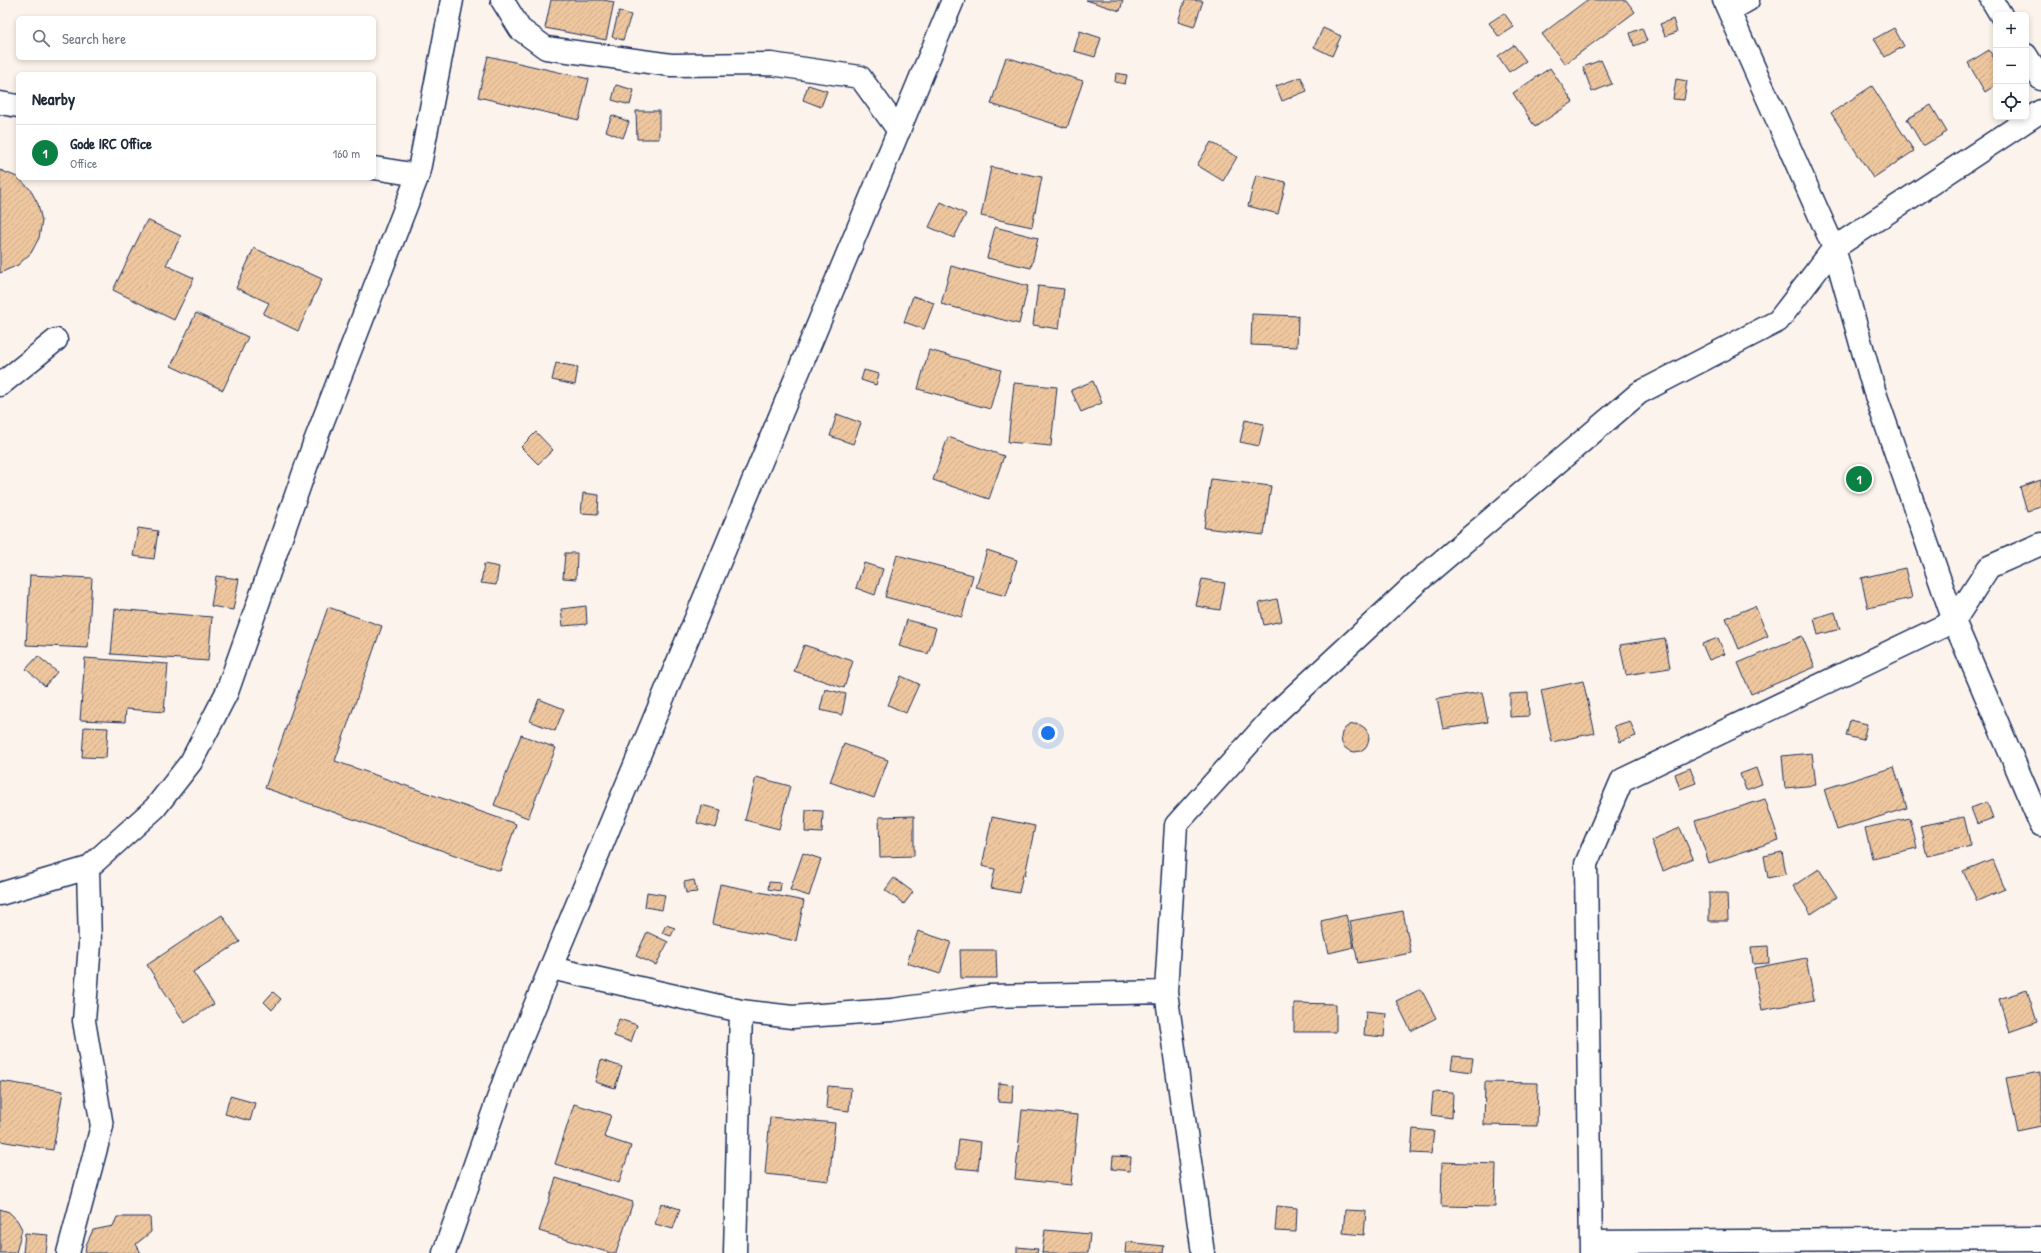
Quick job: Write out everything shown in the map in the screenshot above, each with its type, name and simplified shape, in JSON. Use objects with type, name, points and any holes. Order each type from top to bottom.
[{"type":"street","points":[[0,894],[88,868],[155,808],[191,762],[228,692],[314,444],[418,175],[452,0]]},
{"type":"street","points":[[502,0],[520,29],[546,48],[671,66],[771,64],[860,76],[899,131]]},
{"type":"street","points":[[444,1253],[508,1073],[953,0]]},
{"type":"street","points":[[1748,0],[1727,5],[1834,248],[1874,390],[1954,621],[2041,825]]},
{"type":"street","points":[[1992,0],[1999,12]]},
{"type":"street","points":[[2029,60],[2041,79]]},
{"type":"street","points":[[0,103],[16,106]]},
{"type":"street","points":[[1203,1253],[1166,992],[1176,825],[1278,711],[1416,584],[1639,393],[1778,321],[1834,248],[2041,111]]},
{"type":"street","points":[[376,168],[418,175]]},
{"type":"street","points":[[0,385],[56,340]]},
{"type":"street","points":[[2041,544],[1989,567],[1954,621],[1622,780],[1586,864],[1591,1248],[2041,1240]]},
{"type":"street","points":[[68,1253],[102,1126],[84,1021],[90,944],[88,868]]},
{"type":"street","points":[[551,968],[741,1011],[792,1017],[892,1010],[989,996],[1166,992]]},
{"type":"street","points":[[735,1253],[741,1011]]},
{"type":"building","points":[[551,0],[603,0],[614,2],[606,40],[545,28]]},
{"type":"building","points":[[1086,0],[1123,0],[1120,11]]},
{"type":"building","points":[[1185,0],[1203,1],[1194,27],[1178,22]]},
{"type":"building","points":[[1587,0],[1626,0],[1635,12],[1565,64],[1542,34]]},
{"type":"building","points":[[619,11],[631,15],[623,40],[612,37]]},
{"type":"building","points":[[1504,13],[1514,27],[1499,37],[1489,23]]},
{"type":"building","points":[[1673,19],[1677,32],[1665,36],[1660,24]]},
{"type":"building","points":[[1323,28],[1341,36],[1332,56],[1314,47]]},
{"type":"building","points":[[1642,28],[1647,41],[1634,46],[1630,33]]},
{"type":"building","points":[[1894,28],[1904,46],[1885,57],[1874,39]]},
{"type":"building","points":[[1080,31],[1101,38],[1095,57],[1074,51]]},
{"type":"building","points":[[1514,45],[1526,61],[1509,72],[1498,56]]},
{"type":"building","points":[[1989,50],[1993,57],[1993,87],[1985,92],[1968,63]]},
{"type":"building","points":[[488,56],[589,79],[579,120],[478,97]]},
{"type":"building","points":[[1006,57],[1083,81],[1067,128],[991,104]]},
{"type":"building","points":[[1601,60],[1612,84],[1592,92],[1583,67]]},
{"type":"building","points":[[1550,68],[1573,102],[1535,127],[1513,93]]},
{"type":"building","points":[[1116,73],[1127,75],[1125,84],[1115,82]]},
{"type":"building","points":[[1301,77],[1307,91],[1282,101],[1276,86]]},
{"type":"building","points":[[1676,79],[1687,81],[1684,100],[1673,99]]},
{"type":"building","points":[[616,85],[634,90],[630,105],[612,100]]},
{"type":"building","points":[[808,85],[827,91],[821,107],[803,100]]},
{"type":"building","points":[[1872,86],[1914,151],[1873,178],[1831,113]]},
{"type":"building","points":[[1931,105],[1947,132],[1923,146],[1907,119]]},
{"type":"building","points":[[636,111],[659,111],[659,139],[637,139]]},
{"type":"building","points":[[612,115],[629,122],[623,138],[606,131]]},
{"type":"building","points":[[1211,142],[1237,157],[1223,181],[1197,165]]},
{"type":"building","points":[[991,167],[1042,177],[1032,227],[981,216]]},
{"type":"building","points":[[0,170],[16,177],[16,180],[20,180],[30,189],[38,204],[42,221],[39,238],[31,253],[18,265],[0,273]]},
{"type":"building","points":[[1256,175],[1286,182],[1278,214],[1248,206]]},
{"type":"building","points":[[941,202],[966,214],[954,238],[929,227]]},
{"type":"building","points":[[147,220],[181,236],[166,265],[194,278],[174,320],[113,290]]},
{"type":"building","points":[[995,227],[1038,238],[1031,268],[987,258]]},
{"type":"building","points":[[254,248],[322,279],[298,331],[263,314],[269,303],[236,288]]},
{"type":"building","points":[[951,266],[1028,286],[1019,324],[941,304]]},
{"type":"building","points":[[1038,286],[1064,289],[1059,329],[1033,325]]},
{"type":"building","points":[[913,296],[934,303],[924,329],[904,322]]},
{"type":"building","points":[[196,313],[248,337],[223,390],[171,366]]},
{"type":"building","points":[[1252,314],[1298,316],[1297,347],[1251,345]]},
{"type":"building","points":[[929,350],[1001,370],[990,409],[918,389]]},
{"type":"building","points":[[556,363],[578,367],[575,385],[552,380]]},
{"type":"building","points":[[864,370],[879,374],[876,385],[861,380]]},
{"type":"building","points":[[1093,381],[1102,403],[1081,412],[1071,390]]},
{"type":"building","points":[[1014,383],[1057,387],[1051,446],[1008,442]]},
{"type":"building","points":[[837,414],[861,423],[853,444],[830,436]]},
{"type":"building","points":[[1245,420],[1264,424],[1259,446],[1240,442]]},
{"type":"building","points":[[536,432],[553,450],[538,464],[521,447]]},
{"type":"building","points":[[948,437],[1004,456],[989,499],[933,480]]},
{"type":"building","points":[[1211,479],[1271,486],[1264,535],[1204,528]]},
{"type":"building","points":[[2041,480],[2041,507],[2027,511],[2020,487]]},
{"type":"building","points":[[583,493],[599,495],[598,514],[581,513]]},
{"type":"building","points":[[138,528],[158,531],[154,559],[133,556]]},
{"type":"building","points":[[987,550],[1017,560],[1006,596],[976,588]]},
{"type":"building","points":[[565,553],[577,553],[576,579],[563,578]]},
{"type":"building","points":[[897,555],[973,575],[962,617],[885,597]]},
{"type":"building","points":[[864,563],[883,569],[875,595],[856,588]]},
{"type":"building","points":[[484,564],[499,567],[496,585],[481,583]]},
{"type":"building","points":[[1905,568],[1912,598],[1868,608],[1861,578]]},
{"type":"building","points":[[30,575],[92,578],[88,648],[26,645]]},
{"type":"building","points":[[216,576],[239,579],[233,610],[211,606]]},
{"type":"building","points":[[1202,579],[1225,583],[1220,610],[1196,606]]},
{"type":"building","points":[[1277,599],[1282,621],[1264,625],[1259,603]]},
{"type":"building","points":[[586,606],[587,624],[563,626],[561,609]]},
{"type":"building","points":[[1755,606],[1768,636],[1739,649],[1726,618]]},
{"type":"building","points":[[328,607],[382,626],[335,761],[516,824],[500,871],[265,788]]},
{"type":"building","points":[[115,609],[212,617],[208,661],[111,654]]},
{"type":"building","points":[[1835,612],[1840,629],[1818,635],[1814,618]]},
{"type":"building","points":[[907,620],[936,628],[928,654],[899,646]]},
{"type":"building","points":[[1802,636],[1815,667],[1751,694],[1738,663]]},
{"type":"building","points":[[1665,638],[1670,668],[1626,675],[1620,645]]},
{"type":"building","points":[[1718,638],[1725,654],[1709,660],[1702,644]]},
{"type":"building","points":[[804,645],[853,661],[844,688],[794,671]]},
{"type":"building","points":[[38,656],[57,672],[45,686],[26,669]]},
{"type":"building","points":[[85,658],[168,664],[164,712],[126,709],[125,722],[80,720]]},
{"type":"building","points":[[901,676],[919,684],[906,713],[888,705]]},
{"type":"building","points":[[1583,681],[1595,733],[1552,742],[1541,690]]},
{"type":"building","points":[[825,689],[846,694],[842,715],[820,710]]},
{"type":"building","points":[[1482,692],[1488,722],[1443,729],[1437,699]]},
{"type":"building","points":[[1528,693],[1529,716],[1510,717],[1510,694]]},
{"type":"building","points":[[539,699],[564,709],[555,731],[530,721]]},
{"type":"building","points":[[1850,720],[1867,724],[1863,740],[1846,736]]},
{"type":"building","points":[[1630,721],[1636,736],[1620,742],[1614,726]]},
{"type":"building","points":[[1355,724],[1361,725],[1365,728],[1368,732],[1368,744],[1365,748],[1361,751],[1355,752],[1349,751],[1345,748],[1342,744],[1341,738],[1342,732],[1345,728],[1349,725]]},
{"type":"building","points":[[84,727],[108,728],[106,758],[82,757]]},
{"type":"building","points":[[521,735],[556,748],[528,818],[494,805]]},
{"type":"building","points":[[844,744],[888,760],[874,798],[830,782]]},
{"type":"building","points":[[1812,753],[1816,785],[1785,788],[1782,756]]},
{"type":"building","points":[[1894,767],[1907,808],[1837,830],[1824,789]]},
{"type":"building","points":[[1690,768],[1696,783],[1680,789],[1675,774]]},
{"type":"building","points":[[1756,768],[1762,784],[1746,790],[1740,774]]},
{"type":"building","points":[[756,777],[790,786],[779,829],[745,820]]},
{"type":"building","points":[[1765,799],[1779,840],[1709,863],[1695,821]]},
{"type":"building","points":[[1987,802],[1993,818],[1977,824],[1971,808]]},
{"type":"building","points":[[701,805],[721,810],[716,828],[697,823]]},
{"type":"building","points":[[806,810],[823,811],[822,833],[805,832]]},
{"type":"building","points":[[914,816],[914,856],[880,857],[879,817]]},
{"type":"building","points":[[992,817],[1035,826],[1025,875],[1023,874],[1019,893],[991,888],[995,869],[982,866]]},
{"type":"building","points":[[1964,817],[1971,846],[1927,856],[1920,826]]},
{"type":"building","points":[[1910,818],[1917,848],[1872,858],[1865,828]]},
{"type":"building","points":[[1680,828],[1693,858],[1663,871],[1651,840]]},
{"type":"building","points":[[1782,852],[1786,874],[1768,878],[1764,856]]},
{"type":"building","points":[[803,853],[821,859],[809,896],[790,890]]},
{"type":"building","points":[[1992,859],[2005,889],[1977,901],[1963,871]]},
{"type":"building","points":[[1819,869],[1837,897],[1811,914],[1793,886]]},
{"type":"building","points":[[894,878],[913,892],[904,904],[885,890]]},
{"type":"building","points":[[694,880],[697,892],[686,893],[684,882]]},
{"type":"building","points":[[769,882],[781,883],[780,891],[768,889]]},
{"type":"building","points":[[720,884],[804,901],[796,941],[712,924]]},
{"type":"building","points":[[647,892],[665,895],[662,910],[645,907]]},
{"type":"building","points":[[1709,893],[1727,893],[1728,921],[1709,921]]},
{"type":"building","points":[[1403,911],[1411,953],[1358,963],[1350,921]]},
{"type":"building","points":[[222,915],[240,942],[193,972],[214,1004],[185,1023],[147,965]]},
{"type":"building","points":[[1346,915],[1354,947],[1329,953],[1321,921]]},
{"type":"building","points":[[666,925],[675,928],[671,936],[662,933]]},
{"type":"building","points":[[918,931],[951,942],[940,974],[907,963]]},
{"type":"building","points":[[647,932],[668,942],[656,965],[636,956]]},
{"type":"building","points":[[1768,946],[1769,963],[1753,964],[1751,947]]},
{"type":"building","points":[[960,950],[996,950],[997,978],[961,978]]},
{"type":"building","points":[[1806,958],[1814,1000],[1762,1010],[1754,968]]},
{"type":"building","points":[[1421,989],[1436,1018],[1411,1031],[1396,1001]]},
{"type":"building","points":[[2027,990],[2037,1022],[2009,1032],[1999,999]]},
{"type":"building","points":[[273,992],[281,999],[272,1010],[264,1002]]},
{"type":"building","points":[[1294,1003],[1336,1004],[1336,1032],[1294,1032]]},
{"type":"building","points":[[1366,1011],[1386,1013],[1384,1037],[1364,1035]]},
{"type":"building","points":[[619,1019],[637,1025],[631,1042],[614,1036]]},
{"type":"building","points":[[1453,1056],[1473,1058],[1471,1072],[1451,1069]]},
{"type":"building","points":[[601,1060],[622,1067],[615,1088],[595,1082]]},
{"type":"building","points":[[2041,1072],[2041,1126],[2017,1131],[2006,1078]]},
{"type":"building","points":[[0,1081],[63,1091],[53,1150],[0,1141]]},
{"type":"building","points":[[1485,1082],[1538,1083],[1537,1126],[1484,1125]]},
{"type":"building","points":[[999,1083],[1013,1085],[1012,1103],[998,1102]]},
{"type":"building","points":[[828,1086],[851,1088],[849,1111],[826,1108]]},
{"type":"building","points":[[1433,1092],[1453,1093],[1452,1118],[1431,1115]]},
{"type":"building","points":[[230,1096],[255,1103],[250,1121],[225,1114]]},
{"type":"building","points":[[574,1104],[611,1115],[604,1137],[631,1146],[619,1183],[555,1164]]},
{"type":"building","points":[[1022,1110],[1078,1115],[1071,1185],[1015,1179]]},
{"type":"building","points":[[770,1117],[835,1123],[829,1181],[765,1174]]},
{"type":"building","points":[[1413,1129],[1434,1131],[1431,1154],[1411,1153]]},
{"type":"building","points":[[959,1139],[981,1142],[978,1170],[956,1168]]},
{"type":"building","points":[[1113,1156],[1131,1157],[1130,1171],[1112,1169]]},
{"type":"building","points":[[1442,1162],[1496,1164],[1495,1207],[1441,1206]]},
{"type":"building","points":[[556,1178],[633,1202],[616,1253],[610,1253],[539,1231]]},
{"type":"building","points":[[661,1203],[680,1209],[673,1229],[655,1224]]},
{"type":"building","points":[[1277,1206],[1297,1208],[1296,1232],[1275,1231]]},
{"type":"building","points":[[0,1209],[9,1212],[17,1220],[22,1229],[16,1253],[0,1253]]},
{"type":"building","points":[[1345,1210],[1366,1211],[1364,1235],[1343,1233]]},
{"type":"building","points":[[117,1217],[150,1217],[151,1232],[136,1244],[141,1253],[85,1253],[86,1245],[93,1230],[113,1226]]},
{"type":"building","points":[[1045,1230],[1090,1234],[1088,1253],[1042,1253]]},
{"type":"building","points":[[25,1233],[48,1235],[46,1253],[23,1253]]},
{"type":"building","points":[[1126,1242],[1164,1246],[1163,1253],[1125,1253]]},
{"type":"building","points":[[1017,1247],[1038,1249],[1037,1253],[1017,1253]]},
{"type":"place","name":"Gode IRC Office","points":[[1859,479]]}]
